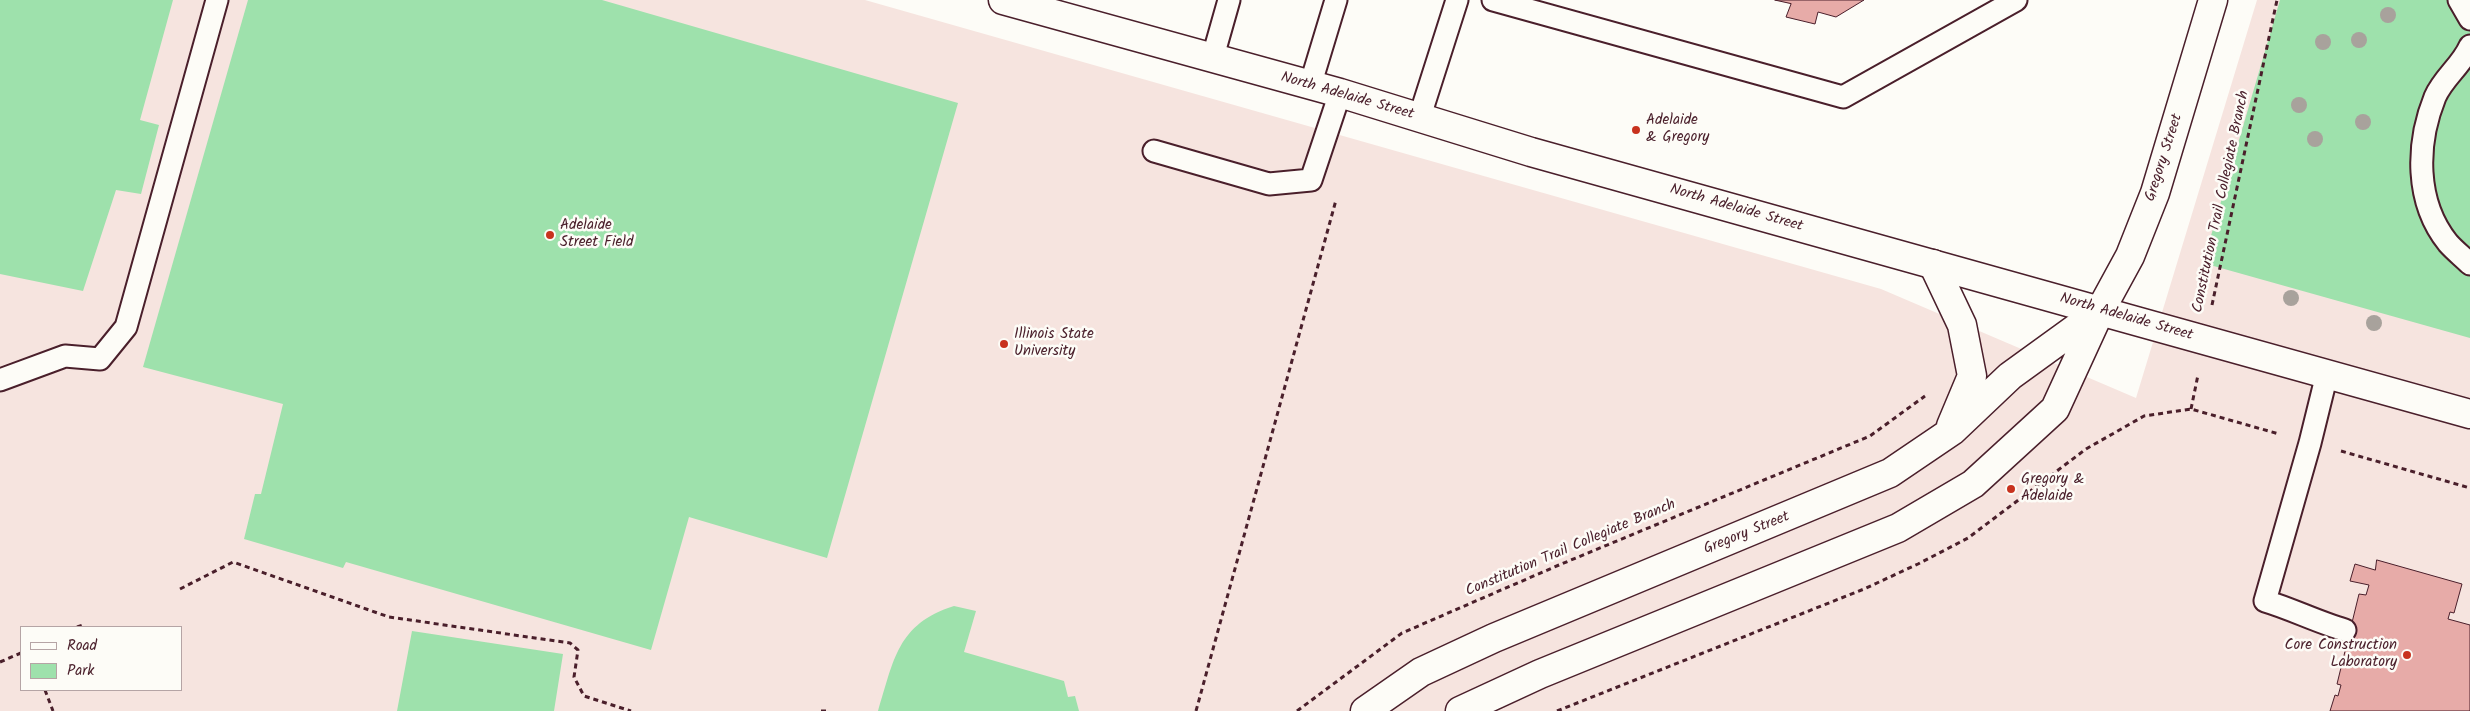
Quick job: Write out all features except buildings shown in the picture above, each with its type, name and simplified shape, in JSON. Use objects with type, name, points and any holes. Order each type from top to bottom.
[{"type":"main road","name":"North Adelaide Street","points":[[1003,0],[1212,60],[1340,93],[1419,119],[2470,414]]},
{"type":"main road","name":"Gregory Street","points":[[1460,711],[1540,674],[1898,528],[1973,484],[2055,409],[2100,310],[2130,256],[2155,193],[2213,0]]},
{"type":"main road","points":[[1933,264],[1962,325],[1972,376],[1948,434]]},
{"type":"main road","name":"Gregory Street","points":[[1365,711],[1421,672],[1494,638],[1890,473],[1948,434],[2010,376],[2100,310]]},
{"type":"lane","points":[[0,380],[65,356],[100,359],[126,327],[217,0]]},
{"type":"lane","points":[[1212,60],[1230,0]]},
{"type":"lane","points":[[1310,86],[1336,0]]},
{"type":"lane","points":[[1419,119],[1457,0]]},
{"type":"lane","points":[[1493,0],[1843,98],[2016,0]]},
{"type":"lane","points":[[2459,0],[2470,18]]},
{"type":"lane","points":[[2470,46],[2436,96],[2421,150],[2422,186],[2432,218],[2448,243],[2470,264]]},
{"type":"lane","points":[[1154,151],[1269,184],[1311,180],[1340,93]]},
{"type":"lane","points":[[2327,374],[2310,443],[2265,601],[2291,608],[2322,623],[2345,630]]},
{"type":"path","name":"Constitution Trail Collegiate Branch","points":[[2191,409],[2277,0]]},
{"type":"path","points":[[1196,711],[1337,197]]},
{"type":"path","name":"Constitution Trail Collegiate Branch","points":[[1297,711],[1402,633],[1559,565],[1870,436],[1933,390]]},
{"type":"path","points":[[180,589],[233,562],[388,616],[570,644],[578,650],[574,677],[584,696],[631,711]]},
{"type":"path","points":[[79,626],[83,624]]},
{"type":"path","points":[[0,662],[20,654]]},
{"type":"path","points":[[46,691],[53,711]]},
{"type":"path","points":[[821,711],[827,711]]},
{"type":"shaded area","name":"Illinois State University","points":[[0,0],[865,0],[1881,289],[2136,398],[2257,0],[2470,0],[2470,711],[0,711]]},
{"type":"green space","points":[[0,0],[173,0],[140,120],[159,125],[141,194],[116,190],[83,291],[0,274]]},
{"type":"green space","name":"Adelaide Street Field","points":[[248,0],[602,0],[958,103],[827,558],[689,517],[651,650],[346,562],[343,568],[244,539],[255,494],[261,494],[283,404],[143,367]]},
{"type":"green space","points":[[2280,0],[2470,0],[2470,338],[2203,263]]},
{"type":"green space","points":[[954,606],[976,611],[964,652],[1064,681],[1068,697],[1075,696],[1079,711],[878,711],[894,660],[909,634],[920,623]]},
{"type":"green space","points":[[412,631],[563,654],[554,711],[397,711]]},
{"type":"place","name":"Adelaide & Gregory","points":[[1636,130]]},
{"type":"place","name":"Adelaide Street Field","points":[[550,235]]},
{"type":"place","name":"Illinois State University","points":[[1004,344]]},
{"type":"place","name":"Gregory & Adelaide","points":[[2011,489]]},
{"type":"place","name":"Core Construction Laboratory","points":[[2407,655]]}]
